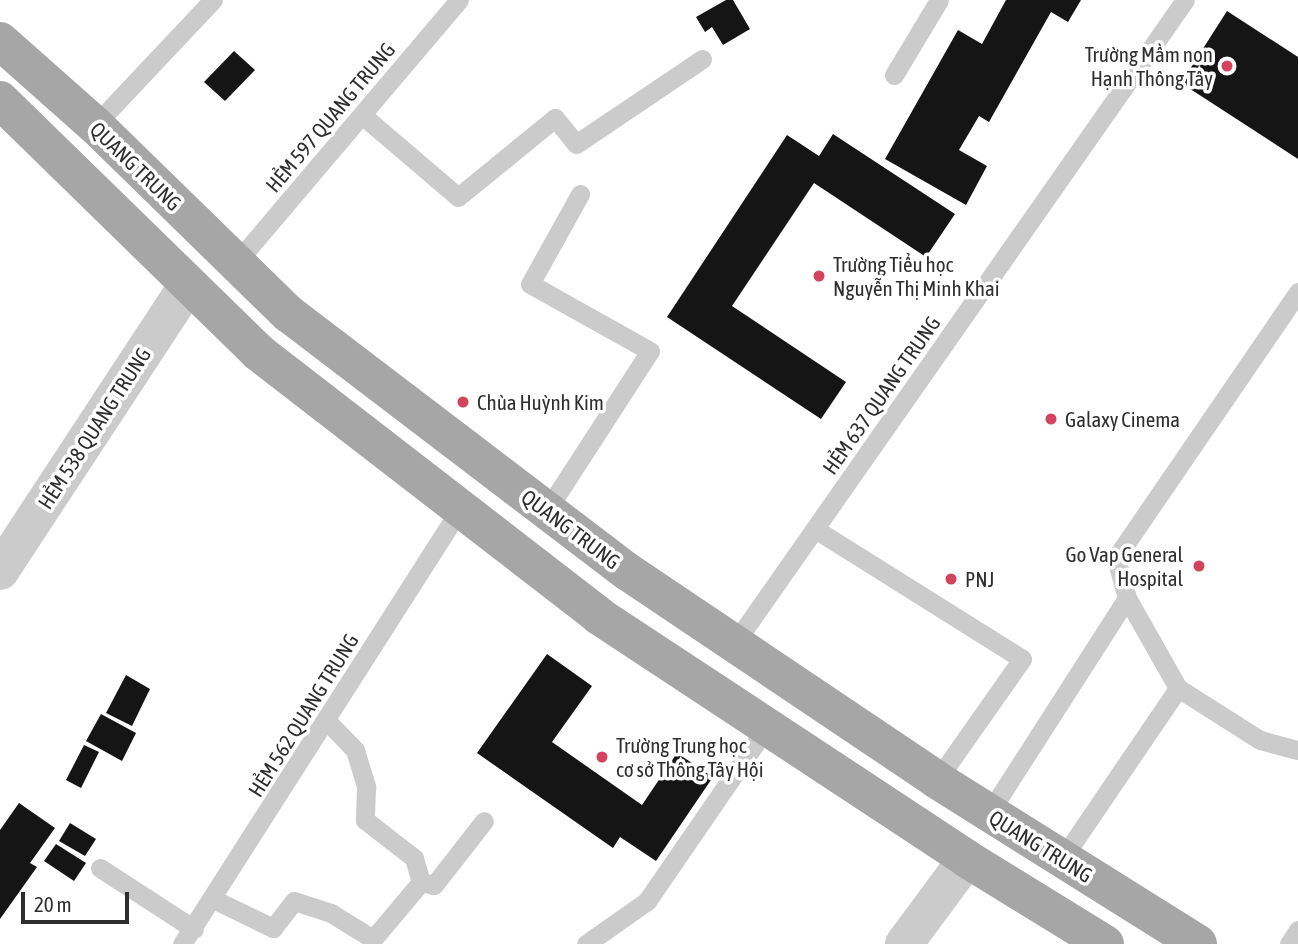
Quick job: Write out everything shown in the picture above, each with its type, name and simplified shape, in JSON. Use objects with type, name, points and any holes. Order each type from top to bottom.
[{"type":"main road","name":"QUANG TRUNG","points":[[0,41],[94,125],[289,314],[547,510],[734,644],[937,780],[1198,944]]},
{"type":"main road","points":[[0,100],[258,352],[599,616],[967,859],[1105,944]]},
{"type":"main road","points":[[708,688],[734,644]]},
{"type":"main road","points":[[967,859],[992,815]]},
{"type":"street","name":"HẺM 538 QUANG TRUNG","points":[[0,571],[188,285]]},
{"type":"street","points":[[904,944],[967,859]]},
{"type":"lane","points":[[94,125],[214,0]]},
{"type":"lane","name":"HẺM 597 QUANG TRUNG","points":[[235,264],[459,0]]},
{"type":"lane","points":[[894,75],[939,0]]},
{"type":"lane","name":"HẺM 637 QUANG TRUNG","points":[[734,644],[1185,0]]},
{"type":"lane","points":[[362,115],[458,197],[555,118],[576,144],[702,59]]},
{"type":"lane","points":[[547,510],[650,351],[530,284],[580,194]]},
{"type":"lane","points":[[1298,292],[1116,558],[1127,598],[1178,688],[1260,740],[1298,750]]},
{"type":"lane","name":"HẺM 562 QUANG TRUNG","points":[[188,936],[460,509]]},
{"type":"lane","points":[[815,529],[1022,659],[937,780]]},
{"type":"lane","points":[[992,815],[1127,598]]},
{"type":"lane","points":[[1062,859],[1178,688]]},
{"type":"lane","points":[[326,720],[355,750],[366,787],[365,820],[414,858],[421,882]]},
{"type":"lane","points":[[586,944],[647,901],[766,728]]},
{"type":"lane","points":[[421,882],[434,885],[484,821]]},
{"type":"lane","points":[[100,868],[188,936]]},
{"type":"lane","points":[[213,899],[274,928],[294,901],[331,913],[373,939],[421,882]]},
{"type":"lane","points":[[1289,944],[1298,930]]},
{"type":"building","points":[[726,0],[733,0],[750,29],[723,45],[712,27],[705,32],[696,17]]},
{"type":"building","points":[[1006,0],[1081,0],[1068,22],[1051,12],[989,122],[979,116],[959,150],[987,166],[966,205],[885,159],[958,30],[982,44]]},
{"type":"building","points":[[1227,11],[1298,57],[1298,159],[1181,83]]},
{"type":"building","points":[[234,51],[255,70],[225,101],[204,82]]},
{"type":"building","points":[[833,134],[955,214],[926,257],[814,183],[732,306],[846,382],[821,419],[667,317],[787,135],[819,156]]},
{"type":"building","points":[[547,654],[592,686],[552,742],[642,805],[677,753],[713,777],[656,861],[620,837],[613,848],[477,753]]},
{"type":"building","points":[[126,675],[150,689],[132,726],[106,713]]},
{"type":"building","points":[[101,714],[136,733],[122,761],[86,741]]},
{"type":"building","points":[[84,745],[99,752],[81,788],[66,780]]},
{"type":"building","points":[[19,803],[55,828],[30,863],[37,867],[0,919],[0,830]]},
{"type":"building","points":[[70,823],[96,839],[85,856],[59,841]]},
{"type":"building","points":[[56,844],[86,863],[74,881],[44,861]]},
{"type":"place","name":"Trường Mầm non Hạnh Thông Tây","points":[[1227,66]]},
{"type":"place","name":"Trường Tiểu học Nguyễn Thị Minh Khai","points":[[819,276]]},
{"type":"place","name":"Chùa Huỳnh Kim","points":[[463,402]]},
{"type":"place","name":"Galaxy Cinema","points":[[1051,419]]},
{"type":"place","name":"Go Vap General Hospital","points":[[1199,566]]},
{"type":"place","name":"PNJ","points":[[951,579]]},
{"type":"place","name":"Trường Trung học cơ sở Thông Tây Hội","points":[[602,757]]}]
